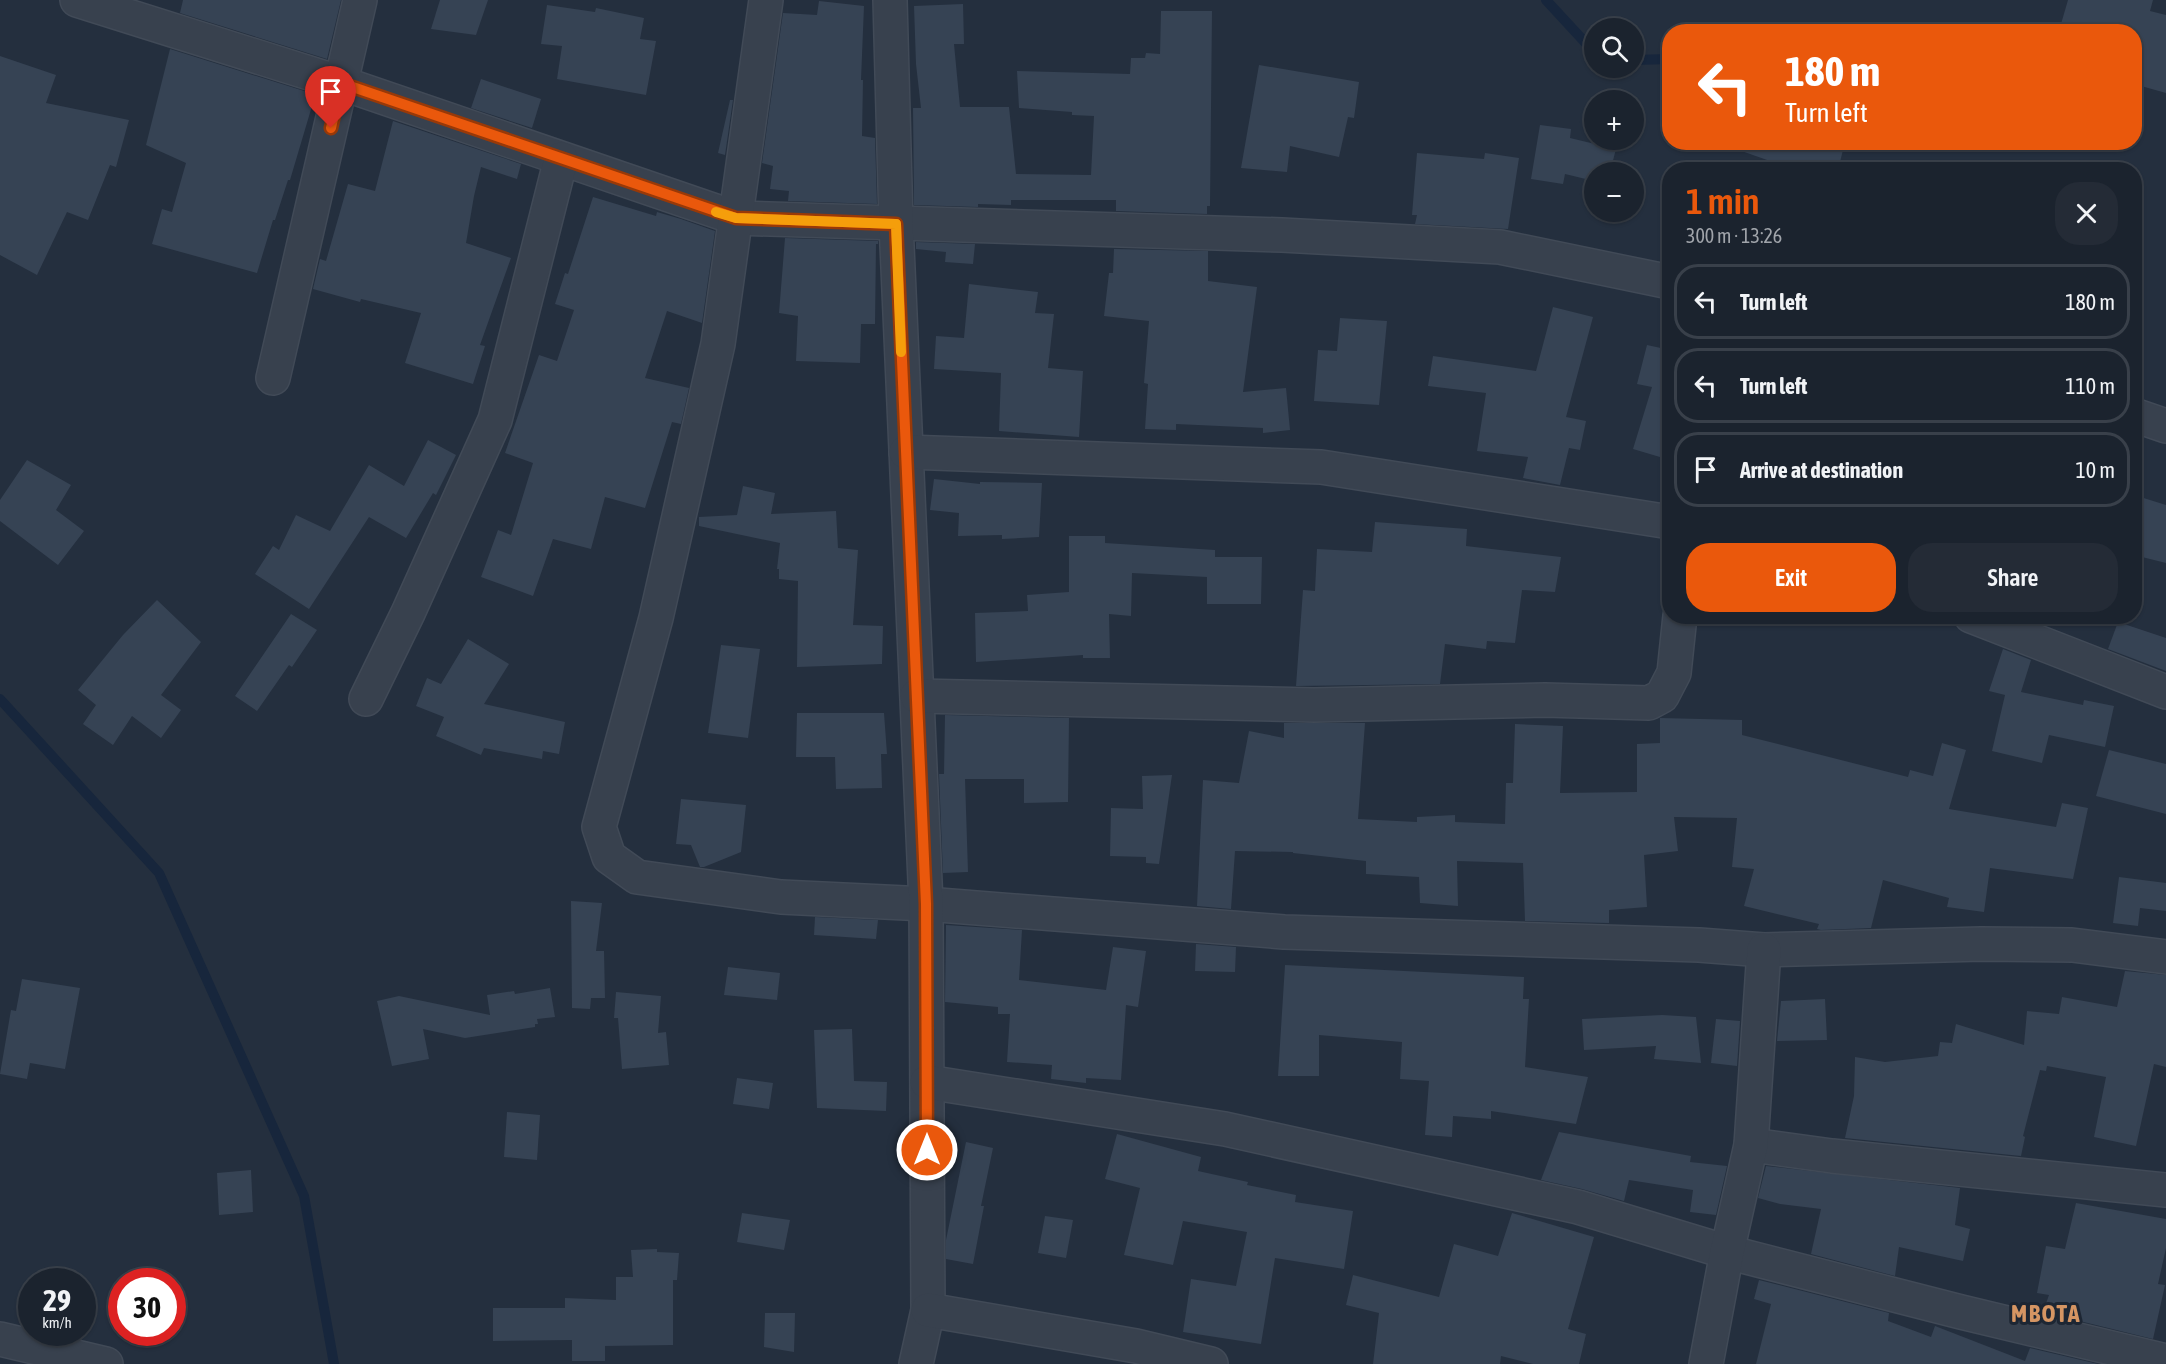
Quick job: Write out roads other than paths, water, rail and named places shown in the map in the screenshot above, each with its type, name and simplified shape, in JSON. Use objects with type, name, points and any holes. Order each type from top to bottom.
[{"type":"street","points":[[77,0],[341,83],[736,218],[1282,235],[1500,247],[1662,280]]},
{"type":"street","points":[[273,378],[360,0]]},
{"type":"street","points":[[766,0],[718,344],[656,618],[599,827],[609,857],[638,877],[781,897],[926,904],[1284,932],[1699,945],[1764,950],[1992,944],[2072,945],[2166,957]]},
{"type":"street","points":[[890,0],[896,224],[926,904],[928,1310],[916,1364]]},
{"type":"street","points":[[366,699],[408,613],[495,420],[561,159]]},
{"type":"street","points":[[2142,418],[2166,426]]},
{"type":"street","points":[[906,452],[1321,467],[1662,521]]},
{"type":"street","points":[[917,696],[1314,705],[1545,700],[1649,703],[1662,696],[1674,673],[1679,624]]},
{"type":"street","points":[[1992,624],[2166,692]]},
{"type":"street","points":[[1706,1364],[1727,1252],[1751,1145],[1764,950]]},
{"type":"street","points":[[927,1082],[1225,1129],[1578,1207],[1727,1252],[1961,1312],[2166,1360]]},
{"type":"street","points":[[1751,1145],[1832,1156],[2166,1190]]},
{"type":"street","points":[[928,1310],[1136,1346],[1211,1364]]},
{"type":"street","points":[[0,1339],[106,1364]]},
{"type":"waterway","points":[[1546,0],[1584,41]]},
{"type":"waterway","points":[[1644,60],[1662,59]]},
{"type":"waterway","points":[[0,699],[159,873],[304,1196],[334,1364]]},
{"type":"district","name":"MBOTA","points":[[2046,1313]]}]
